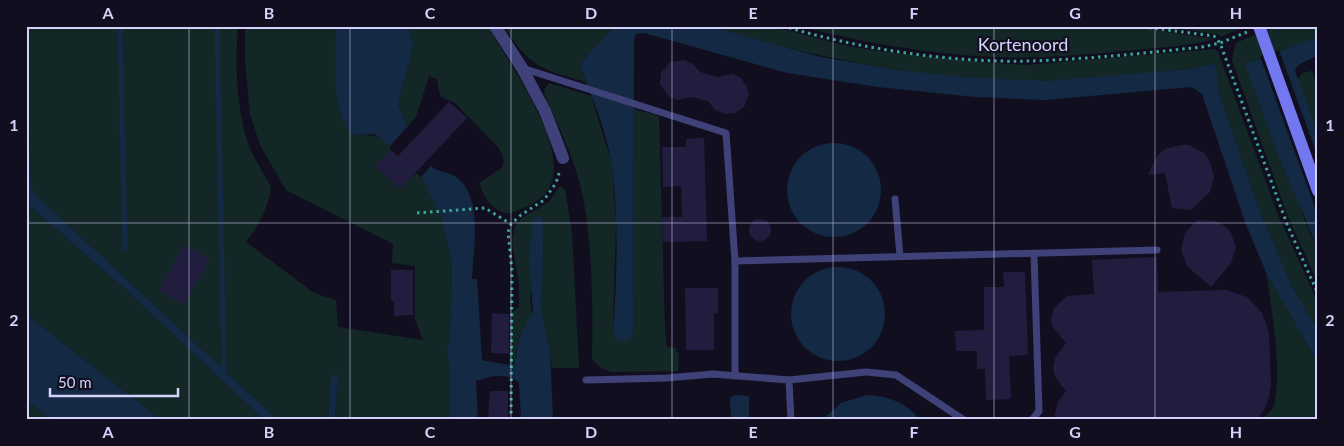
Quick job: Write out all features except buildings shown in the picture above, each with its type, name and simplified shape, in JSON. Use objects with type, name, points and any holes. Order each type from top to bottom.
[{"type":"street","points":[[496,26],[522,68],[544,111],[563,158]]},
{"type":"street","points":[[1256,28],[1318,191]]},
{"type":"lane","points":[[522,68],[637,103],[726,133],[735,261],[735,376]]},
{"type":"lane","points":[[895,199],[900,256]]},
{"type":"lane","points":[[735,261],[1157,250]]},
{"type":"lane","points":[[1032,420],[1039,411],[1034,254]]},
{"type":"lane","points":[[586,380],[666,378],[713,374],[789,380],[866,372],[896,375],[964,420]]},
{"type":"lane","points":[[789,380],[791,420]]},
{"type":"path","name":"Kortenoord","points":[[783,26],[893,50],[1015,61],[1138,54],[1202,47],[1220,43],[1256,28]]},
{"type":"path","points":[[1136,26],[1214,36],[1220,43],[1286,224],[1318,294]]},
{"type":"path","points":[[511,420],[510,314],[512,271],[508,238],[511,224],[544,200],[556,183],[563,158]]},
{"type":"path","points":[[417,214],[485,208],[511,224]]},
{"type":"path","points":[[26,414],[33,420]]},
{"type":"green space","points":[[26,26],[238,26],[237,72],[241,117],[249,146],[271,187],[268,202],[262,216],[246,242],[314,293],[336,300],[338,327],[423,340],[415,319],[415,266],[392,263],[393,244],[286,190],[260,145],[250,114],[245,60],[245,26],[336,26],[337,63],[352,135],[375,136],[385,140],[391,150],[375,166],[400,189],[416,173],[421,177],[441,217],[452,265],[450,338],[446,350],[449,362],[450,420],[335,420],[338,375],[331,374],[328,420],[278,420],[36,195],[31,187]]},
{"type":"green space","points":[[410,26],[488,26],[534,105],[545,128],[552,150],[554,171],[549,188],[537,201],[508,214],[489,203],[479,183],[502,168],[504,160],[499,148],[455,103],[440,96],[437,79],[429,76],[416,117],[408,126],[398,105],[413,47]]},
{"type":"green space","points":[[504,26],[614,26],[580,64],[586,82],[547,70],[529,59]]},
{"type":"green space","points":[[708,26],[770,26],[847,46],[886,52],[1027,65],[1214,49],[1218,52],[1278,215],[1318,303],[1318,330],[1292,286],[1262,217],[1218,90],[1217,71],[1214,64],[1191,69],[1043,81],[958,77],[874,66],[832,58]]},
{"type":"green space","points":[[798,26],[1076,26],[1076,29],[1129,26],[1214,39],[1192,44],[1157,48],[1063,56],[1012,57],[951,54],[920,50],[858,40]]},
{"type":"green space","points":[[1159,26],[1244,27],[1220,37],[1218,34]]},
{"type":"green space","points":[[1274,26],[1318,26],[1318,37],[1251,62],[1306,224],[1318,249],[1318,284],[1287,214],[1232,60],[1236,43]]},
{"type":"green space","points":[[1312,71],[1318,89],[1318,134],[1297,80],[1302,73]]},
{"type":"green space","points":[[549,83],[591,96],[612,164],[616,221],[613,333],[633,334],[634,109],[659,116],[665,330],[667,347],[677,348],[676,352],[679,353],[678,371],[611,372],[601,368],[592,359],[592,291],[587,219],[575,167],[545,96],[544,90]]},
{"type":"green space","points":[[560,186],[565,189],[572,233],[579,368],[552,368],[550,349],[541,310],[544,231],[542,218],[530,299],[532,316],[520,335],[513,367],[509,366],[512,312],[519,307],[519,283],[512,242],[515,226],[522,218],[549,202]]},
{"type":"green space","points":[[26,203],[126,290],[264,420],[161,420],[26,314]]},
{"type":"green space","points":[[1267,275],[1318,363],[1318,420],[1262,420],[1274,405],[1277,375],[1277,358]]},
{"type":"green space","points":[[26,400],[52,420],[26,420]]},
{"type":"water","points":[[336,26],[410,26],[413,47],[398,105],[408,126],[390,146],[375,134],[352,135],[345,124],[337,97],[335,68]]},
{"type":"water","points":[[614,26],[708,26],[821,57],[897,70],[963,77],[1044,81],[1191,69],[1214,64],[1217,71],[1218,90],[1262,217],[1292,286],[1318,330],[1318,363],[1267,275],[1245,222],[1202,94],[1192,87],[1045,100],[975,97],[878,87],[787,73],[644,33],[636,34],[634,41],[633,334],[629,340],[619,341],[613,333],[617,250],[612,166],[603,127],[580,64]]},
{"type":"water","points":[[1318,37],[1318,55],[1298,65],[1295,71],[1318,134],[1318,249],[1277,152],[1245,64]]},
{"type":"water","points":[[26,51],[31,187],[36,195],[278,420],[264,420],[126,290],[26,203]]},
{"type":"water","points":[[834,143],[852,147],[867,157],[877,172],[881,190],[877,208],[867,223],[852,233],[834,237],[816,233],[801,223],[791,208],[787,190],[791,172],[801,157],[816,147]]},
{"type":"water","points":[[431,166],[456,177],[465,186],[474,210],[475,239],[472,279],[477,279],[482,360],[514,366],[520,335],[533,311],[529,257],[533,218],[540,216],[542,218],[544,231],[541,310],[550,349],[553,420],[521,420],[519,382],[508,377],[498,376],[476,381],[478,420],[450,420],[449,362],[446,350],[450,338],[452,265],[441,217],[421,177]]},
{"type":"water","points":[[838,267],[856,271],[871,281],[881,296],[885,314],[881,332],[871,347],[856,357],[838,361],[820,357],[805,347],[795,332],[791,314],[795,296],[805,281],[820,271]]},
{"type":"water","points":[[26,314],[161,420],[52,420],[26,400]]},
{"type":"water","points":[[331,374],[338,375],[335,420],[328,420]]},
{"type":"water","points":[[735,395],[749,396],[749,420],[731,420],[730,398]]},
{"type":"water","points":[[866,395],[882,397],[903,404],[920,420],[822,420],[841,403]]},
{"type":"pier","points":[[1279,50],[1318,157],[1318,216],[1260,56]]},
{"type":"waterway","points":[[120,26],[125,248]]},
{"type":"waterway","points":[[217,26],[224,370]]}]
